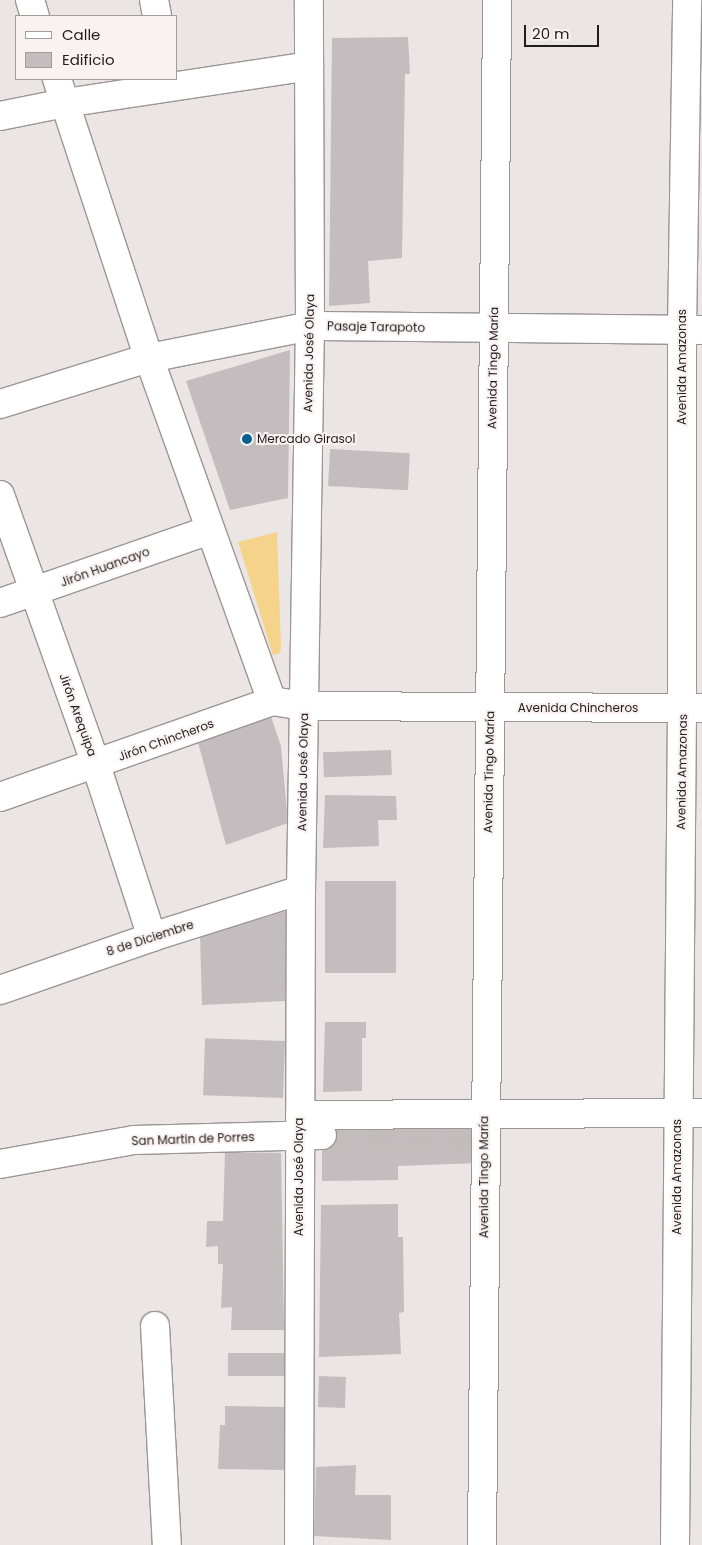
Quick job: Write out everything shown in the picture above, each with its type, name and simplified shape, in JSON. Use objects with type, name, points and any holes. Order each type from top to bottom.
[{"type":"street","points":[[30,0],[35,15]]},
{"type":"street","points":[[154,0],[157,15]]},
{"type":"street","name":"Avenida José Olaya","points":[[299,1545],[314,1125],[301,890],[310,326],[309,0]]},
{"type":"street","name":"Avenida Tingo María","points":[[482,1545],[472,1126],[490,707],[497,0]]},
{"type":"street","name":"Avenida Amazonas","points":[[675,1545],[690,1112],[692,330],[687,0]]},
{"type":"street","points":[[0,116],[61,91],[168,83],[309,66]]},
{"type":"street","points":[[61,91],[148,358],[272,701]]},
{"type":"street","name":"Pasaje Tarapoto","points":[[0,404],[148,358],[310,326],[692,330]]},
{"type":"street","name":"Jirón Arequipa","points":[[0,494],[96,765],[152,937]]},
{"type":"street","name":"Jirón Huancayo","points":[[0,603],[34,593],[210,530]]},
{"type":"street","name":"Jirón Chincheros","points":[[0,797],[96,765],[272,701],[304,706]]},
{"type":"street","name":"Avenida Chincheros","points":[[304,706],[692,708]]},
{"type":"street","name":"8 de Diciembre","points":[[0,990],[152,937],[301,890]]},
{"type":"street","name":"San Martin de Porres","points":[[0,1164],[134,1140],[314,1125],[472,1126],[690,1112]]},
{"type":"street","points":[[155,1326],[167,1545]]},
{"type":"shaded area","points":[[277,532],[281,648],[280,653],[273,655],[238,542]]},
{"type":"building","points":[[408,37],[410,74],[405,74],[402,258],[368,261],[370,303],[329,306],[332,38]]},
{"type":"building","name":"Mercado Girasol","points":[[290,350],[288,498],[230,510],[186,381]]},
{"type":"building","points":[[330,449],[410,453],[408,490],[328,486]]},
{"type":"building","points":[[270,714],[281,746],[288,823],[226,845],[196,735]]},
{"type":"building","points":[[391,750],[392,775],[324,777],[323,752]]},
{"type":"building","points":[[325,795],[396,796],[397,820],[378,820],[379,846],[323,848]]},
{"type":"building","points":[[325,881],[396,881],[396,973],[325,973]]},
{"type":"building","points":[[290,910],[285,1001],[202,1005],[200,937]]},
{"type":"building","points":[[325,1022],[366,1022],[366,1038],[362,1038],[362,1091],[323,1092]]},
{"type":"building","points":[[205,1038],[285,1041],[283,1098],[203,1095]]},
{"type":"building","points":[[322,1125],[476,1127],[479,1163],[398,1166],[398,1180],[322,1181]]},
{"type":"building","points":[[225,1152],[281,1153],[284,1330],[231,1330],[232,1307],[221,1308],[223,1264],[218,1264],[218,1246],[206,1247],[207,1221],[223,1221]]},
{"type":"building","points":[[398,1204],[398,1237],[403,1237],[404,1312],[399,1313],[401,1354],[319,1357],[321,1205]]},
{"type":"building","points":[[228,1353],[285,1353],[285,1376],[228,1376]]},
{"type":"building","points":[[319,1376],[346,1377],[345,1408],[318,1407]]},
{"type":"building","points":[[225,1406],[286,1407],[284,1470],[218,1469],[220,1425],[225,1425]]},
{"type":"building","points":[[356,1465],[355,1495],[391,1495],[391,1540],[314,1536],[316,1467]]},
{"type":"tunnel","points":[[322,1135],[476,1137]]},
{"type":"place","name":"Mercado Girasol","points":[[247,439]]}]
